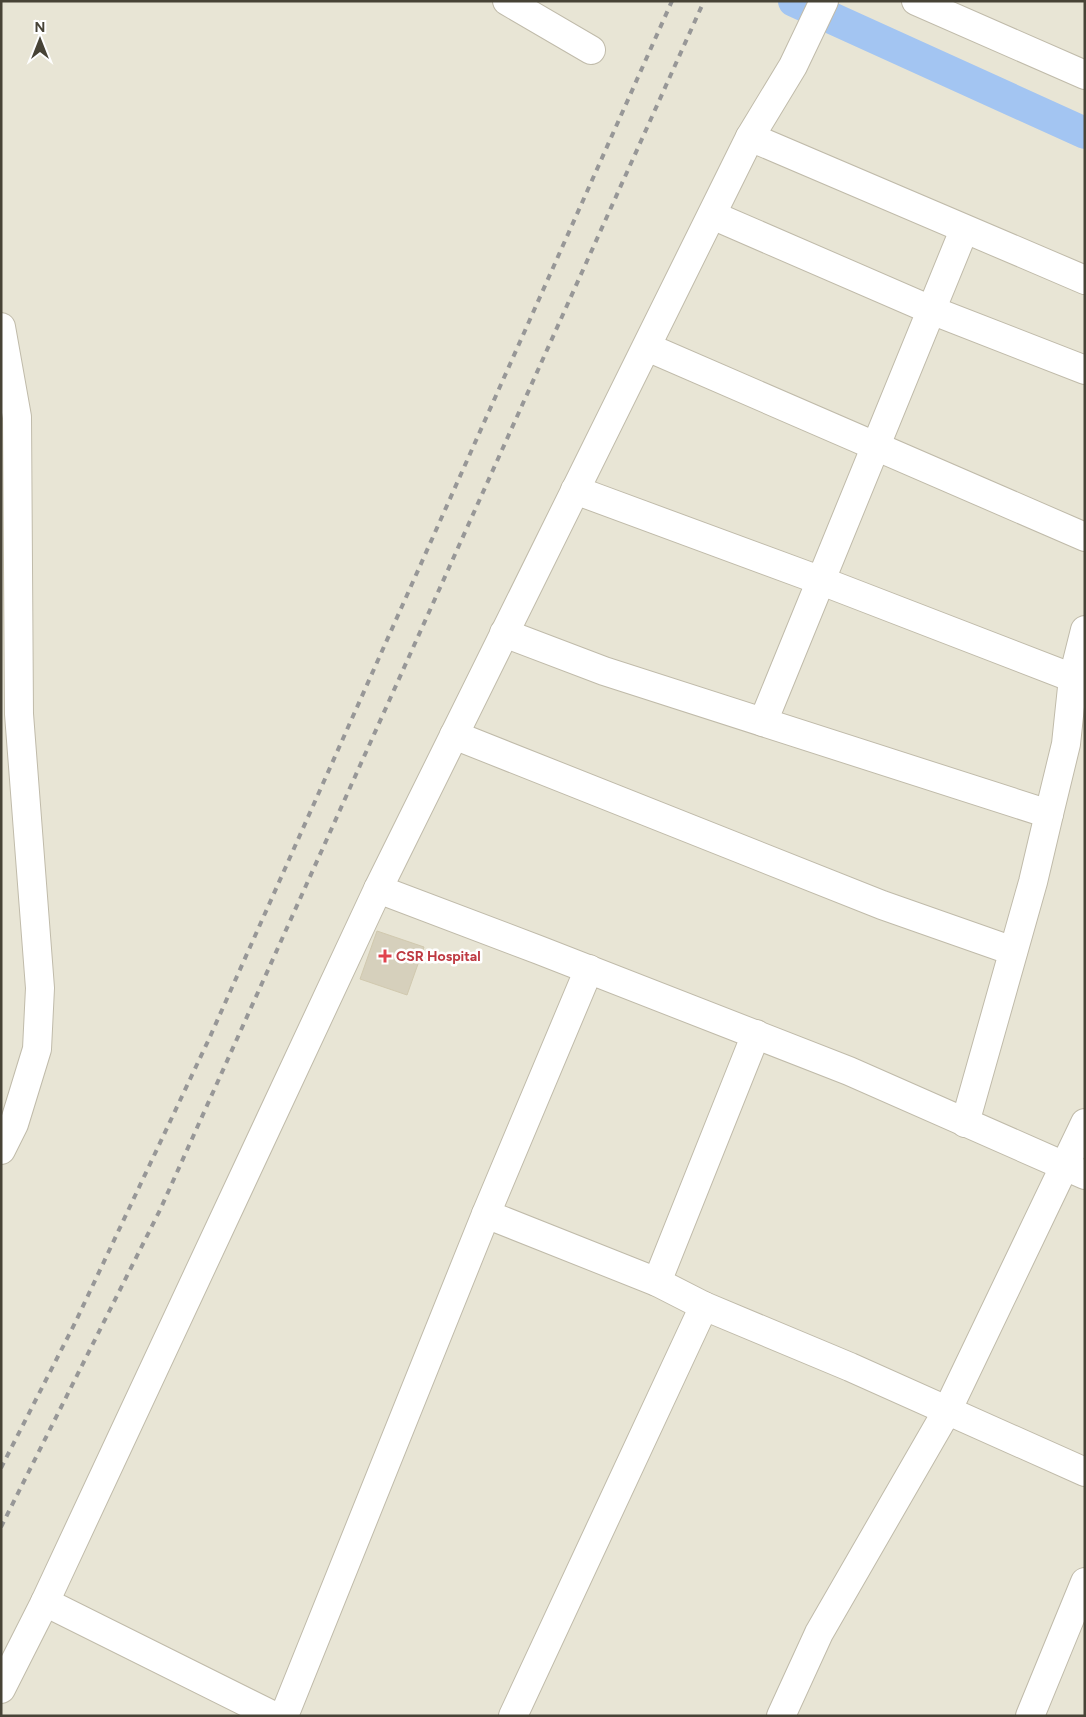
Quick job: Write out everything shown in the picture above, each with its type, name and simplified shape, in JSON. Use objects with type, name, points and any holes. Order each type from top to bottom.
[{"type":"street","points":[[507,1],[591,50]]},
{"type":"street","points":[[1,1689],[45,1602],[378,890],[750,137],[793,66],[824,1]]},
{"type":"street","points":[[916,1],[1085,75]]},
{"type":"street","points":[[750,137],[964,230],[1085,280]]},
{"type":"street","points":[[712,215],[931,310],[1085,370]]},
{"type":"street","points":[[763,722],[819,580],[964,230]]},
{"type":"street","points":[[1,327],[9,418],[10,715],[40,988],[36,1049],[14,1124],[1,1150]]},
{"type":"street","points":[[647,347],[1085,537]]},
{"type":"street","points":[[575,490],[819,580],[1073,678]]},
{"type":"street","points":[[965,1123],[1049,814],[1075,747],[1073,678],[1085,630]]},
{"type":"street","points":[[504,633],[604,671],[1049,814]]},
{"type":"street","points":[[454,735],[882,905],[1013,951]]},
{"type":"street","points":[[378,890],[589,969],[849,1071],[1074,1170]]},
{"type":"street","points":[[284,1716],[486,1214],[589,969]]},
{"type":"street","points":[[657,1282],[756,1034]]},
{"type":"street","points":[[781,1716],[819,1634],[947,1411],[1074,1170],[1085,1123]]},
{"type":"street","points":[[486,1214],[657,1282],[704,1306],[1085,1472]]},
{"type":"street","points":[[513,1716],[704,1306]]},
{"type":"street","points":[[1030,1716],[1085,1582]]},
{"type":"street","points":[[45,1602],[274,1716]]},
{"type":"shaded area","points":[[1,1],[1085,1],[1085,1716],[1,1716]]},
{"type":"building","points":[[377,931],[424,947],[407,995],[360,979]]},
{"type":"waterway","points":[[794,1],[1085,133]]},
{"type":"railway","points":[[1,1468],[75,1323],[209,1039],[672,1]]},
{"type":"railway","points":[[1,1527],[160,1210],[704,1]]},
{"type":"place","name":"CSR Hospital","points":[[385,956]]}]
